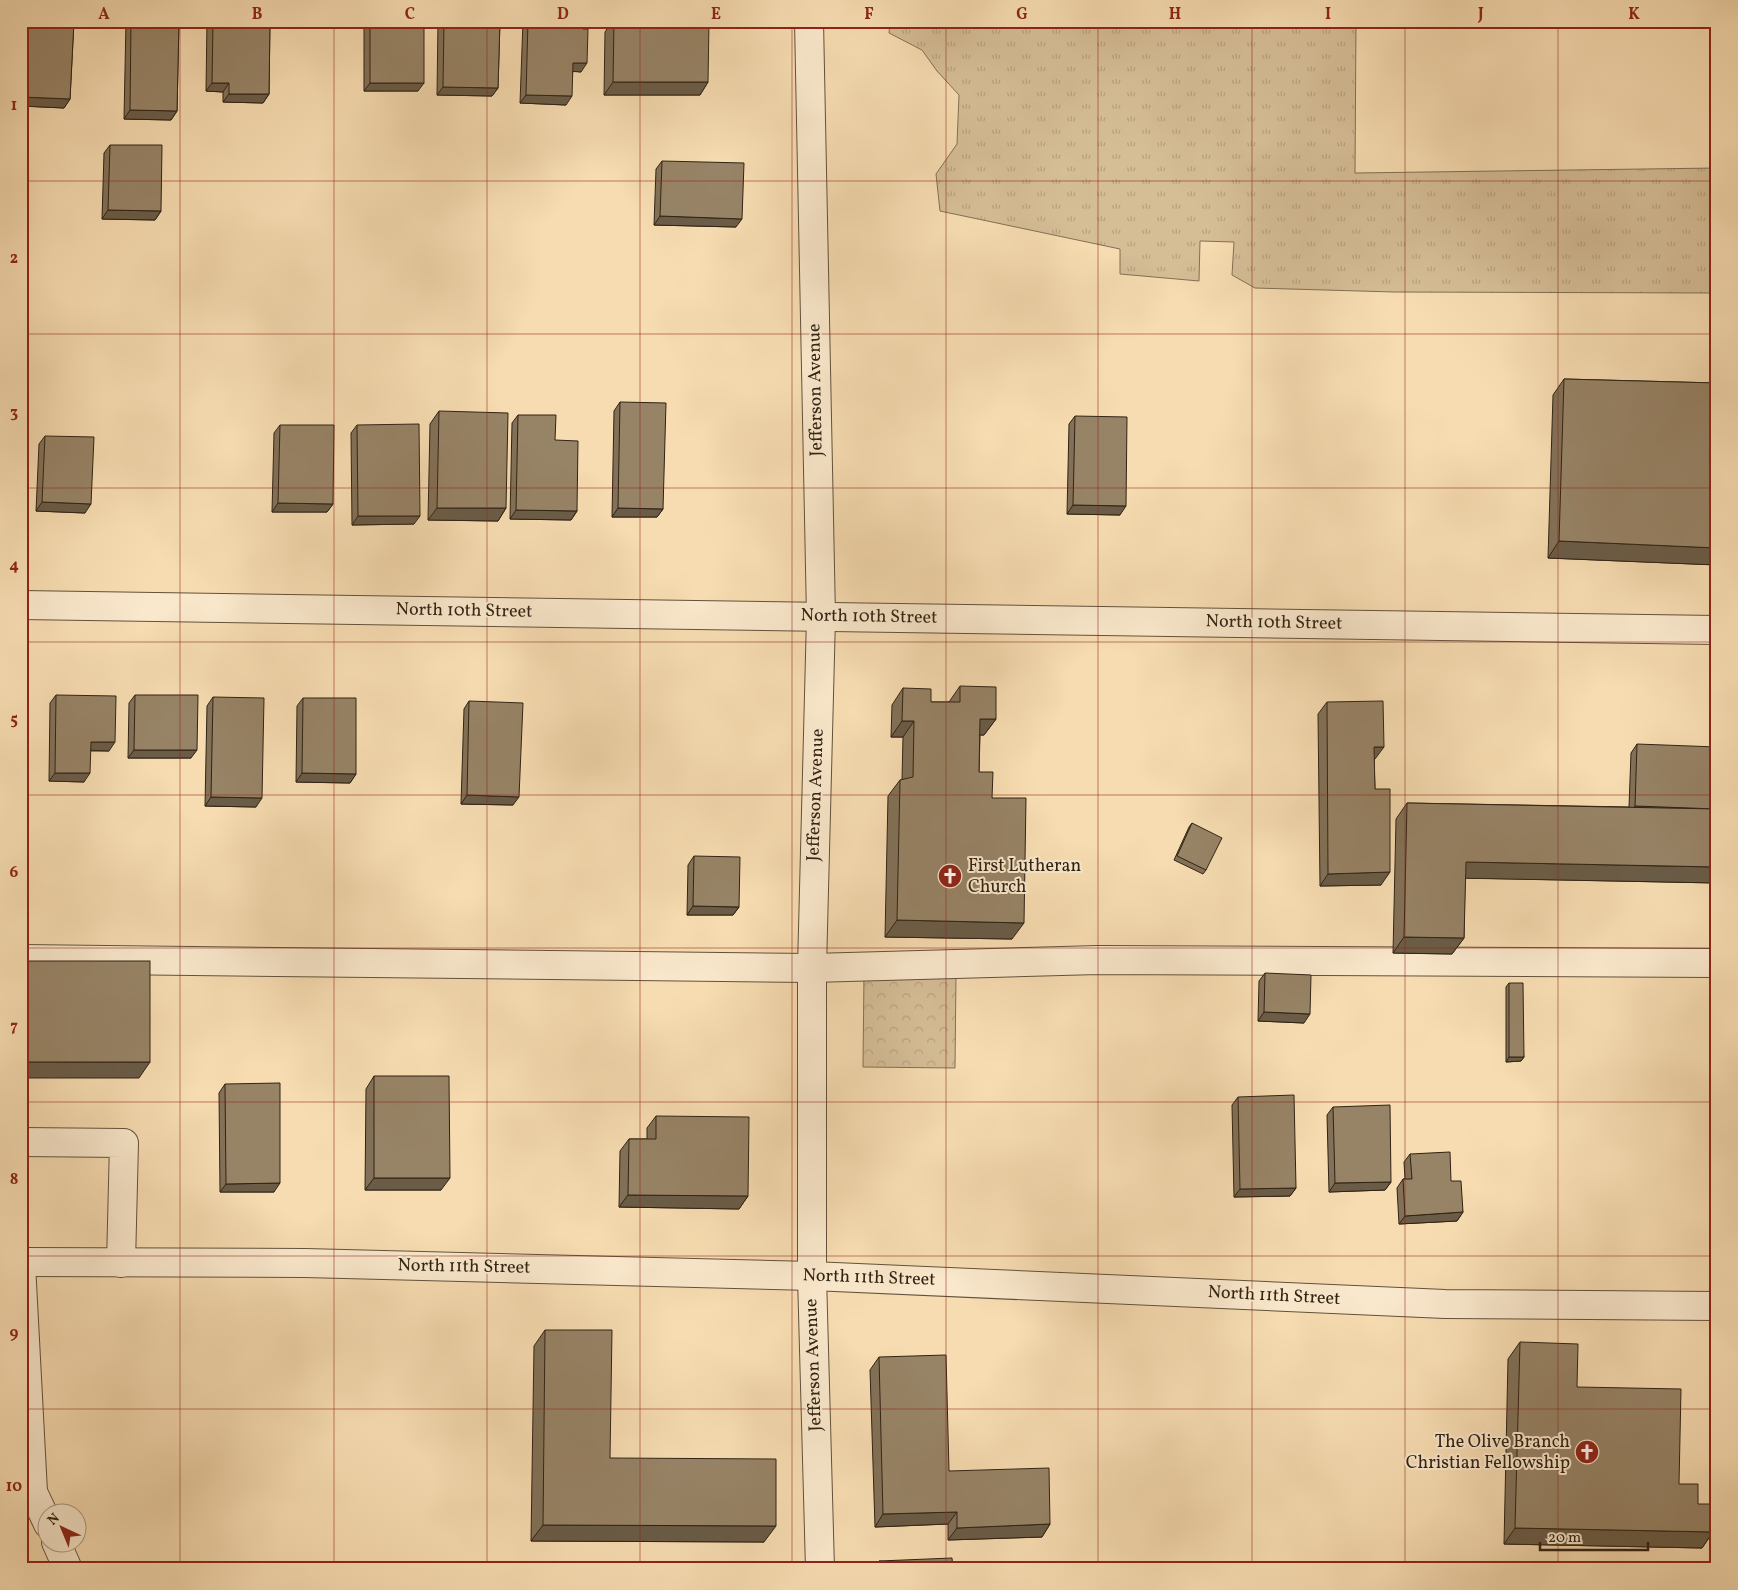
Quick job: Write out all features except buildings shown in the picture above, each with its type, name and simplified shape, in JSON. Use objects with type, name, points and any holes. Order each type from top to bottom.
[{"type":"street","name":"Jefferson Avenue","points":[[809,21],[821,616],[812,968],[812,1276],[820,1569]]},
{"type":"street","name":"North 10th Street","points":[[21,605],[1717,630]]},
{"type":"street","points":[[21,959],[812,968],[1098,960],[1717,962]]},
{"type":"street","points":[[21,1142],[124,1143],[121,1263]]},
{"type":"street","points":[[21,1263],[27,1493],[38,1509]]},
{"type":"street","name":"North 11th Street","points":[[21,1263],[305,1263],[812,1276],[1445,1304],[1717,1306]]},
{"type":"street","points":[[60,1552],[68,1569]]},
{"type":"green space","points":[[890,21],[1356,21],[1355,173],[1717,168],[1717,293],[1394,292],[1255,288],[1232,275],[1234,242],[1200,241],[1199,281],[1120,274],[1120,249],[940,211],[936,174],[957,144],[959,95],[937,71],[922,50],[889,33]]},
{"type":"green space","points":[[864,973],[956,974],[955,1068],[863,1067]]},
{"type":"place","name":"First Lutheran Church","points":[[950,876]]},
{"type":"place","name":"The Olive Branch Christian Fellowship","points":[[1587,1452]]}]
